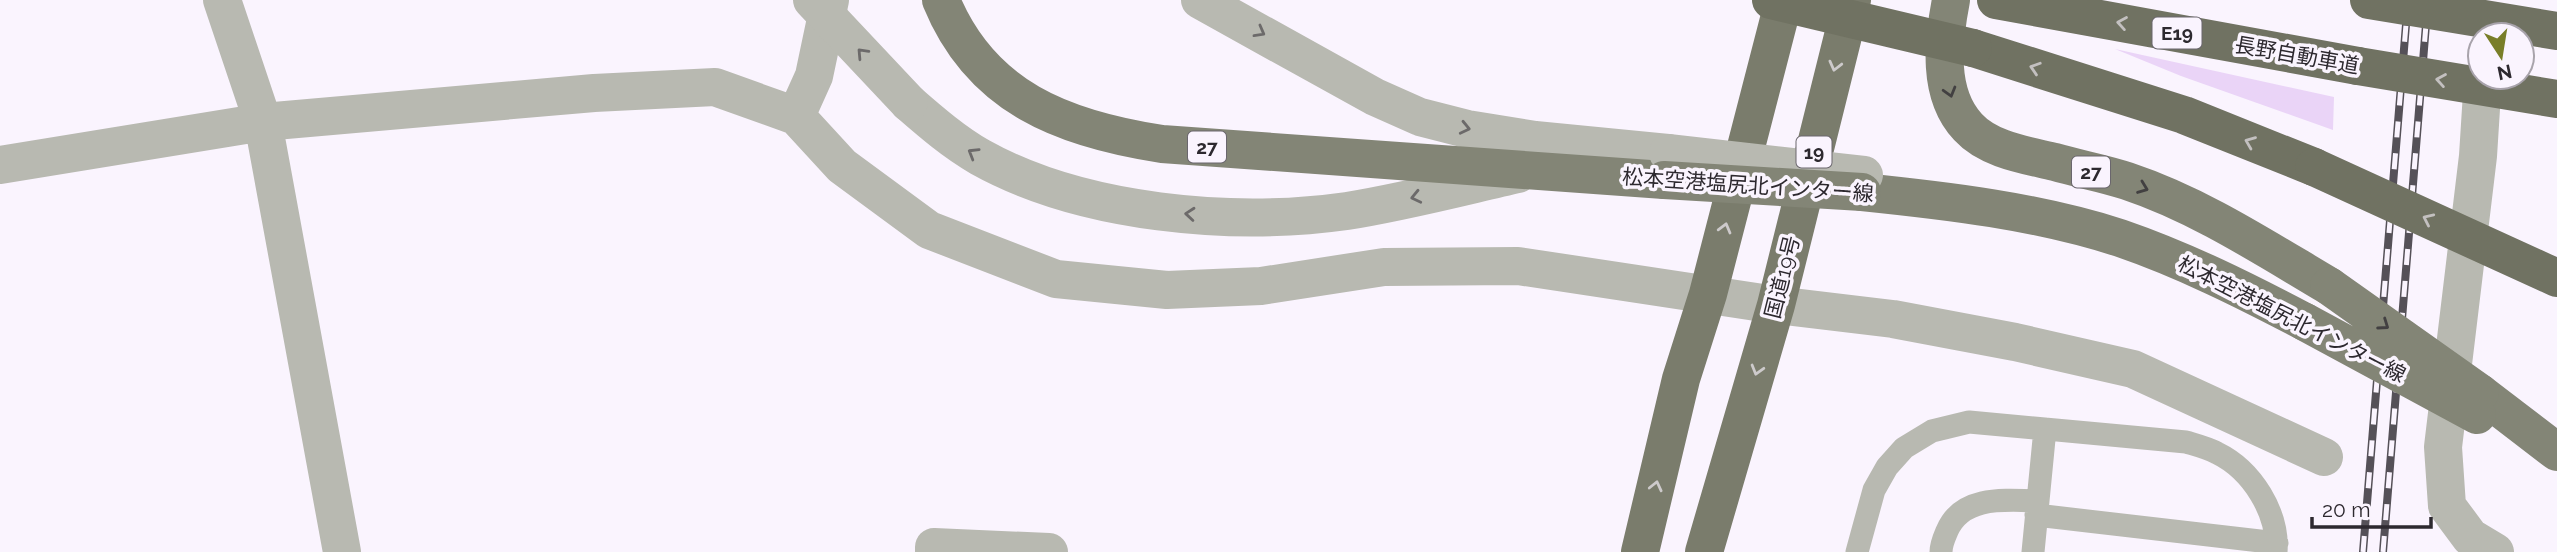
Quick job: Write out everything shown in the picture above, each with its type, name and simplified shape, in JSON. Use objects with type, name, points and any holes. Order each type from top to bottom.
[{"type":"highway","points":[[1774,0],[1973,48],[2184,115],[2314,167],[2557,278]]},
{"type":"highway","points":[[1640,552],[1681,379],[1708,294],[1784,0]]},
{"type":"highway","name":"国道19号","points":[[1703,552],[1776,305],[1852,0]]},
{"type":"highway","name":"長野自動車道","points":[[1996,0],[2557,99]]},
{"type":"highway","points":[[2369,0],[2557,31]]},
{"type":"main road","name":"松本空港塩尻北インター線","points":[[941,0],[967,50],[992,77],[1018,98],[1048,114],[1088,129],[1120,137],[1162,144],[1530,171],[1666,167],[1863,183],[2056,220],[2119,238],[2183,261],[2479,404],[2557,454]]},
{"type":"main road","points":[[1766,72],[1774,0]]},
{"type":"main road","name":"27","points":[[1951,0],[1944,57],[1947,85],[1954,107],[1967,127],[1986,142],[2126,181],[2174,199],[2225,225],[2329,286],[2479,404]]},
{"type":"street","points":[[222,0],[262,122],[342,552]]},
{"type":"street","points":[[812,0],[909,103],[948,138],[1021,177],[1086,197],[1131,207],[1184,214],[1238,218],[1294,217],[1347,211],[1530,171]]},
{"type":"street","points":[[796,116],[814,76],[830,0]]},
{"type":"street","points":[[1200,0],[1375,97],[1420,117],[1467,129],[1666,167]]},
{"type":"street","points":[[2487,21],[2488,0]]},
{"type":"street","points":[[0,165],[262,122],[594,93],[715,87],[796,116],[842,166],[929,230],[1056,279],[1167,290],[1261,286],[1384,267],[1518,266],[1776,305],[1894,319],[2015,342],[2133,369],[2324,457]]},
{"type":"street","points":[[2482,91],[2478,156],[2443,447],[2447,506],[2470,537],[2495,552]]},
{"type":"street","points":[[934,552],[934,547],[1049,552]]},
{"type":"lane","points":[[2218,453],[2232,415]]},
{"type":"lane","points":[[1860,549],[1874,490],[1887,467],[1904,448],[1932,431],[1969,422],[2186,442],[2218,453],[2248,475],[2266,505],[2277,536],[2276,547],[1994,500],[1967,508],[1949,526],[1940,548],[1941,552]]},
{"type":"lane","points":[[2033,552],[2045,429]]},
{"type":"shaded area","points":[[2115,49],[2334,97],[2333,130],[2181,76]]},
{"type":"railway","points":[[2363,552],[2408,0]]},
{"type":"railway","points":[[2383,552],[2428,0]]}]
